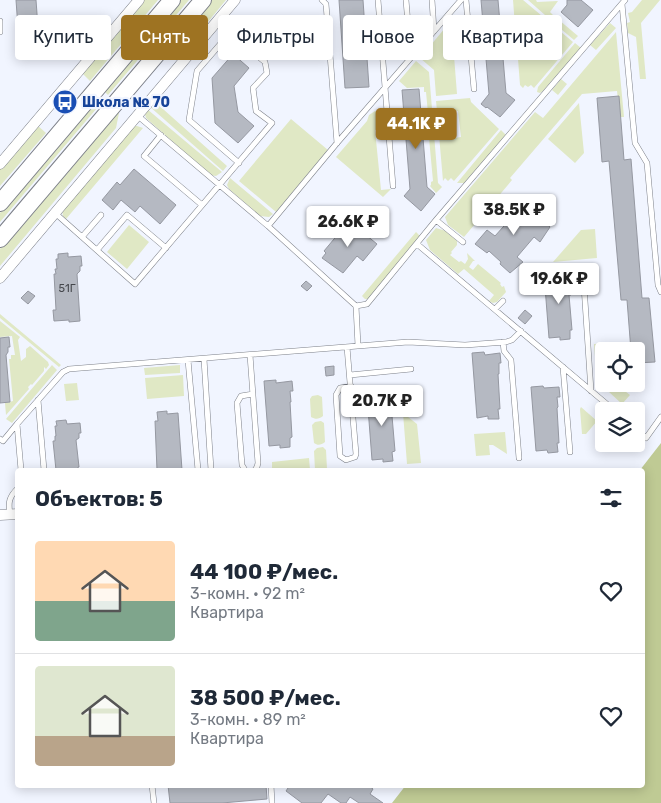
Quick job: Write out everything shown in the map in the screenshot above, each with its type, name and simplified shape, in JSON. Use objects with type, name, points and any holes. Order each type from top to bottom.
[{"type":"main road","points":[[0,202],[172,0]]},
{"type":"main road","points":[[190,15],[203,0]]},
{"type":"main road","points":[[0,239],[152,60]]},
{"type":"street","points":[[0,164],[139,0]]},
{"type":"street","points":[[208,32],[235,0]]},
{"type":"street","points":[[0,278],[185,60]]},
{"type":"lane","points":[[322,0],[326,4],[337,143]]},
{"type":"lane","points":[[378,0],[393,186]]},
{"type":"lane","points":[[406,0],[407,15]]},
{"type":"lane","points":[[432,0],[434,32]]},
{"type":"lane","points":[[434,32],[461,0]]},
{"type":"lane","points":[[466,0],[474,89]]},
{"type":"lane","points":[[356,306],[367,304],[436,220],[624,2]]},
{"type":"lane","points":[[624,2],[636,143],[647,163],[658,285],[661,292]]},
{"type":"lane","points":[[0,21],[0,32]]},
{"type":"lane","points":[[218,47],[197,71],[189,120],[239,163]]},
{"type":"lane","points":[[55,213],[135,284],[272,124],[256,110],[253,88],[267,73],[264,62],[262,60]]},
{"type":"lane","points":[[268,226],[337,143],[410,60]]},
{"type":"lane","points":[[138,115],[268,226],[356,306],[358,346]]},
{"type":"lane","points":[[161,135],[144,156],[202,205]]},
{"type":"lane","points":[[82,237],[101,215]]},
{"type":"lane","points":[[97,250],[127,215],[166,248]]},
{"type":"lane","points":[[436,220],[463,242]]},
{"type":"lane","points":[[417,244],[604,402]]},
{"type":"lane","points":[[583,271],[591,391]]},
{"type":"lane","points":[[495,309],[503,300]]},
{"type":"lane","points":[[1,441],[63,372],[70,369],[408,342],[465,345],[503,342],[512,340],[521,331]]},
{"type":"lane","points":[[503,342],[504,350],[511,360],[519,458]]},
{"type":"lane","points":[[347,347],[351,386],[356,454],[355,458],[346,460],[340,456],[336,395],[340,388],[351,386]]},
{"type":"lane","points":[[250,355],[257,468]]},
{"type":"lane","points":[[204,359],[211,468]]},
{"type":"lane","points":[[188,360],[198,468]]},
{"type":"lane","points":[[563,367],[570,452]]},
{"type":"lane","points":[[350,375],[411,369]]},
{"type":"lane","points":[[244,468],[237,403],[240,396],[252,394]]},
{"type":"lane","points":[[38,400],[44,468]]},
{"type":"lane","points":[[645,437],[661,417]]},
{"type":"lane","points":[[18,424],[21,468]]},
{"type":"lane","points":[[9,514],[8,501],[15,491]]},
{"type":"lane","points":[[152,788],[154,803]]},
{"type":"lane","points":[[271,788],[272,803]]},
{"type":"green space","points":[[144,0],[158,0],[145,15],[131,15]]},
{"type":"green space","points":[[180,0],[189,0],[176,15],[167,15]]},
{"type":"green space","points":[[212,0],[226,0],[208,22],[208,15],[199,15]]},
{"type":"green space","points":[[513,0],[523,0],[541,15],[514,15]]},
{"type":"green space","points":[[528,0],[536,0],[537,2],[558,1],[550,12],[553,15],[545,15]]},
{"type":"green space","points":[[642,0],[660,0],[641,23],[646,79],[640,79],[636,37],[628,33],[627,23],[630,22],[628,13],[632,12]]},
{"type":"green space","points":[[562,23],[578,36],[574,40],[562,30]]},
{"type":"green space","points":[[610,23],[616,28],[596,50],[590,45]]},
{"type":"green space","points":[[121,27],[121,44],[111,56],[111,39]]},
{"type":"green space","points":[[443,30],[443,60],[454,60],[457,94],[436,96],[434,70],[422,60],[433,60],[433,42]]},
{"type":"green space","points":[[616,32],[624,117],[620,117],[617,91],[582,94],[510,178],[512,180],[464,237],[448,225],[445,217],[535,112],[543,118]]},
{"type":"green space","points":[[562,33],[573,42],[562,55]]},
{"type":"green space","points":[[575,43],[581,48],[543,91],[537,92],[538,87]]},
{"type":"green space","points":[[93,60],[108,60],[90,81],[82,73]]},
{"type":"green space","points":[[129,60],[138,60],[108,95],[103,90]]},
{"type":"green space","points":[[518,60],[558,60],[534,88],[531,85],[528,87],[525,85],[523,88],[520,85]]},
{"type":"green space","points":[[416,61],[429,72],[438,183],[442,187],[436,193],[430,186],[433,181],[428,138],[430,135],[426,92],[424,92],[424,87],[407,88],[399,81]]},
{"type":"green space","points":[[561,79],[567,84],[558,95],[552,90]]},
{"type":"green space","points":[[98,97],[103,101],[0,222],[0,213]]},
{"type":"green space","points":[[470,98],[471,102],[499,129],[454,181],[451,178],[448,181],[445,178],[443,181],[439,135],[447,134],[448,139],[461,137],[458,111],[445,112],[446,120],[438,121],[436,101]]},
{"type":"green space","points":[[154,101],[227,166],[223,171],[149,106]]},
{"type":"green space","points":[[579,103],[584,153],[575,163],[548,139]]},
{"type":"green space","points":[[147,109],[222,172],[216,176],[210,175],[146,118]]},
{"type":"green space","points":[[117,111],[119,113],[116,128],[0,266],[0,249]]},
{"type":"green space","points":[[375,111],[383,115],[385,122],[383,128],[375,130],[381,190],[391,189],[383,197],[336,157],[367,121],[369,115]]},
{"type":"green space","points":[[291,119],[328,150],[276,212],[239,181]]},
{"type":"green space","points":[[37,125],[46,133],[0,186],[0,169]]},
{"type":"green space","points":[[132,126],[143,128],[66,219],[63,216],[62,210]]},
{"type":"green space","points":[[501,130],[506,135],[464,183],[457,183]]},
{"type":"green space","points":[[230,178],[273,214],[269,217],[260,216],[229,189],[227,185]]},
{"type":"green space","points":[[129,225],[149,242],[127,269],[107,252]]},
{"type":"green space","points":[[436,228],[446,231],[457,241],[457,245],[450,255],[465,264],[468,259],[467,253],[475,261],[469,267],[473,270],[478,264],[501,283],[502,287],[504,286],[506,292],[497,302],[489,301],[494,295],[464,269],[458,274],[430,250],[426,240]]},
{"type":"green space","points":[[595,229],[597,258],[553,262],[581,230]]},
{"type":"green space","points":[[416,232],[420,236],[368,299],[365,299],[362,296]]},
{"type":"green space","points":[[0,314],[61,365],[59,367],[0,318]]},
{"type":"green space","points":[[0,321],[20,337],[18,340],[21,361],[26,357],[26,349],[30,346],[49,365],[46,369],[44,367],[44,371],[28,387],[29,389],[6,415],[5,403],[13,401],[9,359],[11,359],[11,355],[15,355],[12,336],[0,337]]},
{"type":"green space","points":[[52,365],[57,370],[12,423],[6,419]]},
{"type":"green space","points":[[180,365],[180,373],[145,375],[144,368]]},
{"type":"green space","points":[[183,375],[184,396],[147,399],[145,378]]},
{"type":"green space","points":[[77,383],[79,400],[66,401],[64,384]]},
{"type":"green space","points":[[609,392],[626,392],[630,395],[624,402],[620,402]]},
{"type":"green space","points":[[318,395],[322,397],[323,416],[316,419],[311,417],[310,399],[312,396]]},
{"type":"green space","points":[[581,407],[595,419],[595,423],[586,434],[582,434]]},
{"type":"green space","points":[[403,413],[417,424],[421,463],[407,464]]},
{"type":"green space","points":[[321,421],[324,423],[325,442],[318,445],[314,443],[312,425],[315,422]]},
{"type":"green space","points":[[505,432],[507,454],[493,445],[489,445],[490,455],[476,456],[474,434]]},
{"type":"green space","points":[[661,443],[661,803],[392,803],[404,788],[645,788],[645,468],[642,468]]},
{"type":"green space","points":[[323,447],[326,450],[327,468],[315,468],[314,451],[317,448]]},
{"type":"green space","points":[[309,458],[310,468],[272,468],[272,462]]},
{"type":"building","points":[[16,0],[36,0],[37,15],[17,15]]},
{"type":"building","points":[[339,0],[363,0],[364,15],[343,15],[343,59]]},
{"type":"building","points":[[481,0],[498,0],[499,15],[482,15]]},
{"type":"building","points":[[567,0],[581,0],[593,10],[578,27],[561,12],[567,5]]},
{"type":"building","points":[[228,60],[240,60],[249,68],[234,86],[238,112],[254,126],[238,143],[215,123],[212,78]]},
{"type":"building","points":[[343,60],[367,60],[369,87],[345,88]]},
{"type":"building","points":[[486,60],[503,60],[506,93],[515,100],[500,117],[481,104],[489,94]]},
{"type":"building","points":[[419,89],[427,187],[435,194],[421,211],[404,196],[410,189],[402,90]]},
{"type":"building","points":[[619,96],[624,160],[631,159],[642,298],[649,298],[655,362],[645,363],[645,342],[630,342],[627,300],[621,300],[609,161],[602,162],[597,98]]},
{"type":"building","points":[[134,169],[176,205],[160,224],[140,206],[135,212],[121,200],[113,210],[102,200],[117,182],[120,185]]},
{"type":"building","points":[[515,197],[538,219],[539,217],[550,227],[540,242],[534,237],[517,257],[523,262],[510,273],[489,251],[487,253],[475,244],[487,230],[495,236],[512,217],[504,210]]},
{"type":"building","points":[[349,221],[377,244],[363,261],[357,256],[343,273],[322,258],[326,253],[324,251]]},
{"type":"building","points":[[68,253],[68,257],[81,256],[82,266],[80,266],[80,271],[77,274],[80,321],[54,321],[53,310],[56,310],[54,274],[56,274],[55,269],[57,269],[56,259],[58,259],[58,254]]},
{"type":"building","points":[[556,273],[556,276],[572,274],[572,284],[570,284],[571,295],[569,295],[572,330],[570,330],[570,339],[560,340],[560,337],[549,338],[544,274]]},
{"type":"building","points":[[306,281],[312,286],[307,291],[301,286]]},
{"type":"building","points":[[28,291],[35,296],[28,304],[21,298]]},
{"type":"building","points":[[525,310],[532,316],[525,324],[518,318]]},
{"type":"building","points":[[9,337],[10,347],[8,347],[6,355],[10,402],[0,403],[0,338]]},
{"type":"building","points":[[484,352],[485,355],[500,353],[501,363],[499,363],[498,374],[499,419],[488,419],[488,416],[477,418],[472,353]]},
{"type":"building","points":[[334,366],[334,375],[326,376],[325,367]]},
{"type":"building","points":[[276,380],[276,383],[292,381],[293,391],[290,391],[290,402],[292,437],[290,438],[290,447],[280,448],[280,445],[269,446],[264,381]]},
{"type":"building","points":[[543,386],[544,388],[559,387],[560,397],[557,397],[558,452],[536,451],[531,387]]},
{"type":"building","points":[[379,394],[379,397],[394,395],[394,416],[392,416],[395,451],[392,452],[393,461],[383,462],[383,459],[372,460],[367,395]]},
{"type":"building","points":[[167,411],[167,414],[178,413],[182,468],[157,468],[155,421],[158,421],[157,412]]},
{"type":"building","points":[[66,420],[67,424],[80,423],[81,433],[79,433],[79,438],[76,440],[78,468],[56,468],[53,441],[55,441],[56,436],[56,421]]},
{"type":"building","points":[[168,788],[266,788],[267,799],[222,803],[170,803]]},
{"type":"building","points":[[288,788],[372,788],[370,794],[383,803],[359,803],[350,797],[346,803],[341,803],[328,794],[321,803],[302,803],[286,791]]},
{"type":"place","name":"Школа № 70","points":[[65,102]]}]
